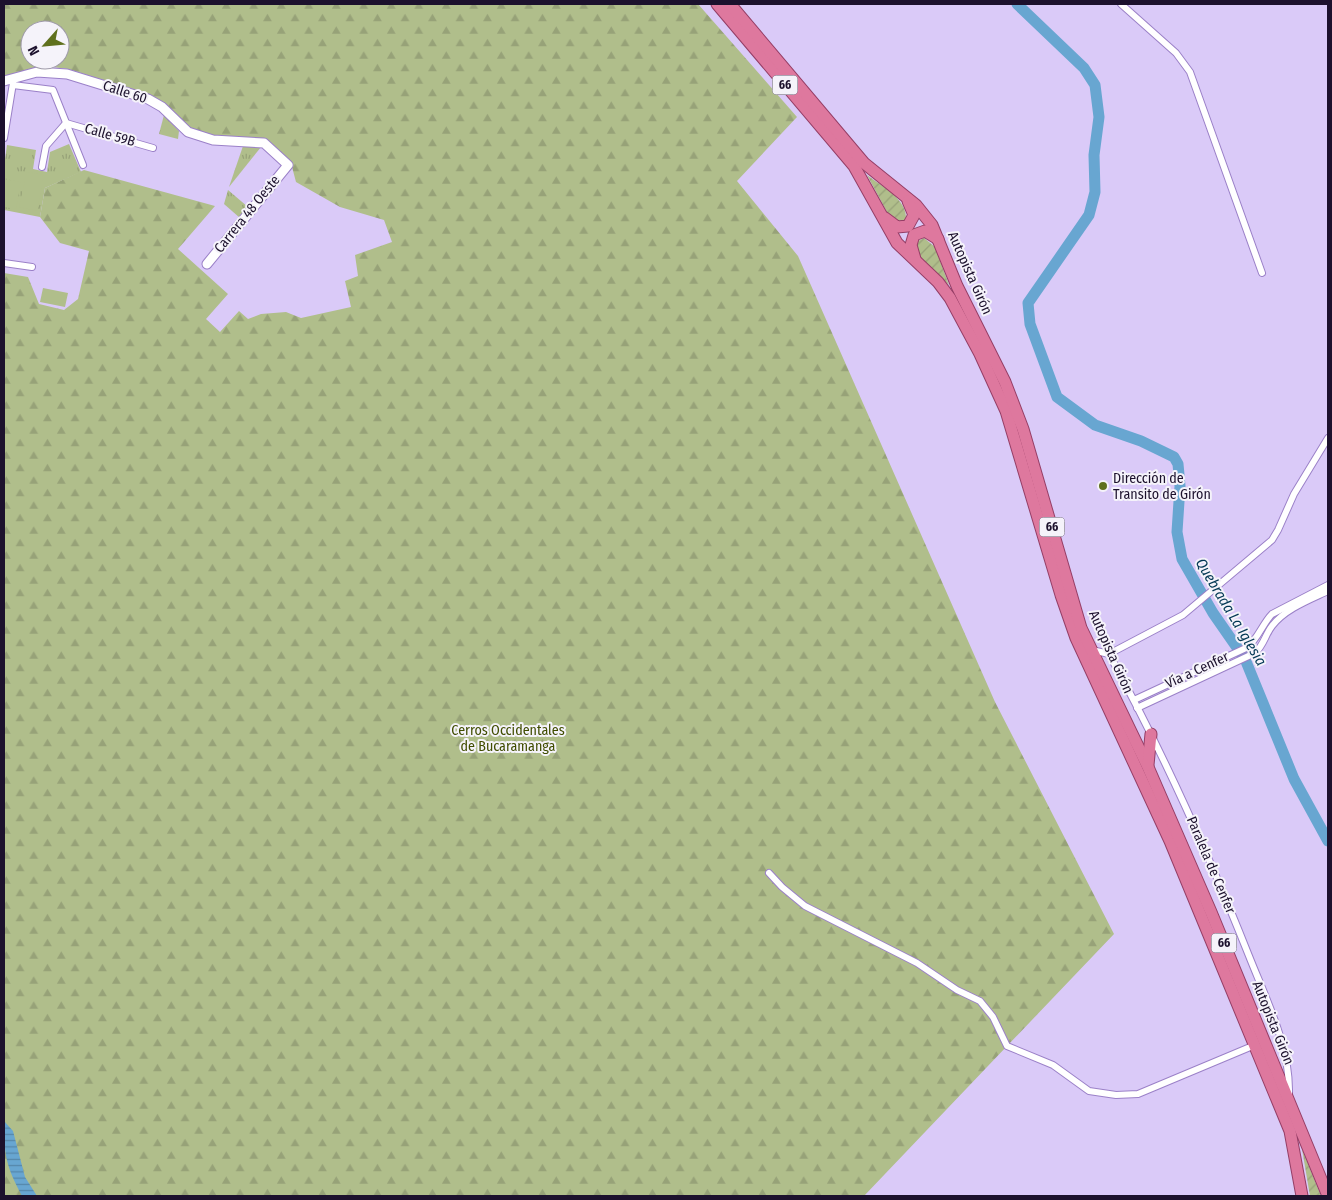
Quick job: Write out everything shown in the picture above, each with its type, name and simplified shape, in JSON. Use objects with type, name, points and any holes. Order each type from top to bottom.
[{"type":"highway","name":"Autopista Girón","points":[[717,4],[854,166],[868,187],[881,216],[897,243],[938,282],[950,298],[994,382],[1006,411],[1061,595],[1076,638],[1174,849],[1290,1131],[1302,1196]]},
{"type":"highway","name":"Autopista Girón","points":[[730,4],[854,152],[877,175],[926,215],[939,240],[957,286],[1005,382],[1023,429],[1082,628],[1148,767],[1211,912],[1288,1102],[1325,1187]]},
{"type":"highway","points":[[881,216],[897,227],[908,226],[914,215],[906,197]]},
{"type":"highway","points":[[916,261],[911,245],[914,235],[926,231],[939,240]]},
{"type":"highway","points":[[1148,767],[1151,734]]},
{"type":"highway","points":[[1297,1168],[1306,1196]]},
{"type":"street","points":[[1121,4],[1176,53],[1190,72],[1262,273]]},
{"type":"street","name":"Calle 60","points":[[4,81],[13,82],[37,72],[59,72],[143,97],[162,107],[186,131],[213,140],[264,143],[288,165]]},
{"type":"street","points":[[4,138],[13,82],[53,90],[84,165]]},
{"type":"street","points":[[42,167],[46,146],[66,123]]},
{"type":"street","name":"Calle 59B","points":[[66,123],[153,148]]},
{"type":"street","name":"Carrera 48 Oeste","points":[[207,264],[288,165]]},
{"type":"street","points":[[4,263],[32,267]]},
{"type":"street","points":[[1092,650],[1109,654],[1184,615],[1272,540],[1294,494],[1328,438]]},
{"type":"street","name":"Vía a Cenfer","points":[[1134,700],[1246,648],[1252,643],[1266,620],[1272,614],[1328,585]]},
{"type":"street","name":"Vía a Cenfer","points":[[1137,708],[1249,657],[1261,648],[1268,633],[1280,617],[1328,591]]},
{"type":"street","name":"Paralela de Cenfer","points":[[1109,654],[1151,734],[1214,868],[1274,1019],[1289,1081],[1288,1102]]},
{"type":"street","points":[[769,873],[805,906],[917,962],[957,990],[980,1001],[993,1017],[1007,1046],[1053,1064],[1089,1091],[1116,1095],[1138,1094],[1255,1045]]},
{"type":"green space","name":"Cerros Occidentales de Bucaramanga","points":[[4,4],[698,4],[797,117],[737,181],[798,256],[995,702],[1114,934],[864,1196],[4,1196],[4,273],[28,277],[39,304],[64,310],[78,299],[89,251],[60,243],[40,217],[45,188],[84,170],[215,206],[178,249],[228,294],[206,319],[220,332],[239,311],[248,319],[261,314],[286,312],[301,318],[351,307],[345,281],[358,276],[355,255],[392,242],[384,220],[340,207],[296,182],[291,163],[264,139],[213,136],[187,127],[164,104],[132,89],[70,70],[70,20],[20,20],[20,70],[29,70],[4,76]]},
{"type":"green space","points":[[164,115],[179,131],[178,139],[159,134]]},
{"type":"green space","points":[[69,144],[81,172],[45,188],[40,217],[4,210],[4,166],[7,145],[36,150],[33,169],[47,172],[50,152]]},
{"type":"green space","points":[[243,146],[261,147],[229,187]]},
{"type":"green space","points":[[27,172],[44,175],[37,211],[19,207]]},
{"type":"green space","points":[[867,175],[898,199],[903,206],[906,220],[898,221],[887,212]]},
{"type":"green space","points":[[4,179],[21,182],[16,209],[4,207]]},
{"type":"green space","points":[[228,190],[248,207],[240,218],[224,204]]},
{"type":"green space","points":[[924,238],[935,247],[949,285],[915,253],[916,242]]},
{"type":"green space","points":[[43,288],[68,293],[65,307],[40,302]]},
{"type":"green space","points":[[1302,1149],[1321,1196],[1310,1196]]},
{"type":"water","points":[[4,1121],[13,1131],[25,1177],[37,1196],[22,1196],[12,1176],[5,1152]]},
{"type":"waterway","name":"Quebrada La Iglesia","points":[[1017,4],[1084,68],[1095,85],[1099,117],[1094,155],[1095,192],[1089,215],[1028,303],[1030,324],[1057,397],[1095,425],[1141,441],[1174,457],[1178,464],[1180,486],[1177,532],[1182,559],[1213,613],[1245,659],[1294,779],[1328,841]]},
{"type":"place","name":"Dirección de Transito de Girón","points":[[1103,486]]}]
